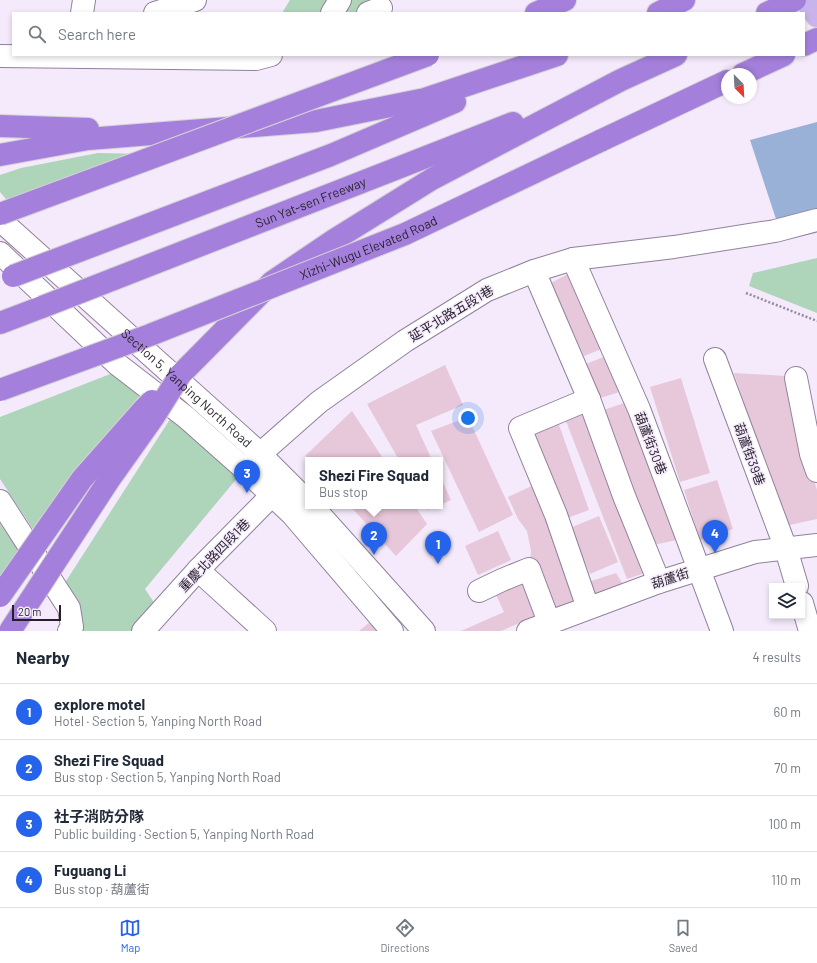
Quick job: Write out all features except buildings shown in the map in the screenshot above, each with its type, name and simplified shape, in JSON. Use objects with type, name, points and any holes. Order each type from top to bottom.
[{"type":"highway","points":[[538,12],[565,0]]},
{"type":"highway","points":[[660,12],[684,0]]},
{"type":"highway","points":[[769,12],[795,0]]},
{"type":"highway","points":[[805,45],[817,39]]},
{"type":"highway","points":[[0,214],[425,56]]},
{"type":"highway","points":[[0,155],[88,138],[316,121],[425,99],[554,56]]},
{"type":"highway","points":[[6,278],[331,155],[565,56]]},
{"type":"highway","points":[[0,596],[82,479],[143,410],[180,376],[272,282],[334,240],[432,179],[621,80],[674,56]]},
{"type":"highway","points":[[756,68],[782,56]]},
{"type":"highway","name":"Sun Yat-sen Freeway","points":[[0,323],[621,80]]},
{"type":"highway","name":"Xizhi-Wugu Elevated Road","points":[[0,390],[150,335],[405,234],[721,84]]},
{"type":"highway","points":[[0,126],[181,132]]},
{"type":"highway","points":[[10,631],[108,480],[153,418],[180,376]]},
{"type":"main road","points":[[806,0],[817,16]]},
{"type":"street","points":[[82,12],[84,0]]},
{"type":"street","points":[[158,12],[195,0]]},
{"type":"street","points":[[333,12],[340,0]]},
{"type":"street","points":[[0,56],[119,56],[256,59],[267,56]]},
{"type":"street","name":"Section 5, Yanping North Road","points":[[0,220],[260,454],[279,487],[305,500]]},
{"type":"street","name":"延平北路五段1巷","points":[[246,470],[260,454],[319,402],[405,341],[487,290],[534,271],[573,259],[674,247],[775,231],[817,220]]},
{"type":"street","points":[[0,253],[117,364],[186,418],[246,470],[279,487],[292,514],[392,631]]},
{"type":"street","name":"葫蘆街30巷","points":[[573,259],[638,409],[722,631]]},
{"type":"street","points":[[534,271],[589,399],[624,496],[659,582]]},
{"type":"street","name":"葫蘆街39巷","points":[[715,359],[786,549],[796,583]]},
{"type":"street","points":[[796,378],[811,420],[815,459]]},
{"type":"street","points":[[479,591],[529,569],[549,622],[588,608],[556,515],[520,428],[589,399]]},
{"type":"street","name":"重慶北路四段1巷","points":[[143,631],[198,570],[279,487]]},
{"type":"street","points":[[0,501],[69,608],[72,627],[69,631]]},
{"type":"street","points":[[315,509],[424,631]]},
{"type":"street","name":"葫蘆街","points":[[528,631],[659,582],[755,552],[817,545]]},
{"type":"street","points":[[198,570],[265,631]]},
{"type":"street","points":[[805,614],[810,631]]},
{"type":"path","points":[[746,293],[817,321]]},
{"type":"green space","points":[[290,0],[330,0],[320,12],[283,12]]},
{"type":"green space","points":[[350,0],[386,0],[359,12],[343,12]]},
{"type":"green space","points":[[98,153],[145,154],[11,205],[0,192],[0,175],[21,168]]},
{"type":"green space","points":[[817,258],[817,313],[749,286],[753,273]]},
{"type":"green space","points":[[118,371],[153,381],[87,459],[35,532],[0,479],[0,417]]},
{"type":"green space","points":[[174,413],[243,471],[145,589],[157,607],[136,631],[76,631],[81,607],[61,589]]},
{"type":"green space","points":[[0,524],[20,553],[0,579]]},
{"type":"water","points":[[817,122],[817,210],[776,219],[750,140]]},
{"type":"place","name":"社子消防分隊","points":[[247,493]]},
{"type":"place","name":"Fuguang Li","points":[[715,553]]},
{"type":"place","name":"Shezi Fire Squad","points":[[374,555]]},
{"type":"place","name":"explore motel","points":[[438,564]]}]
